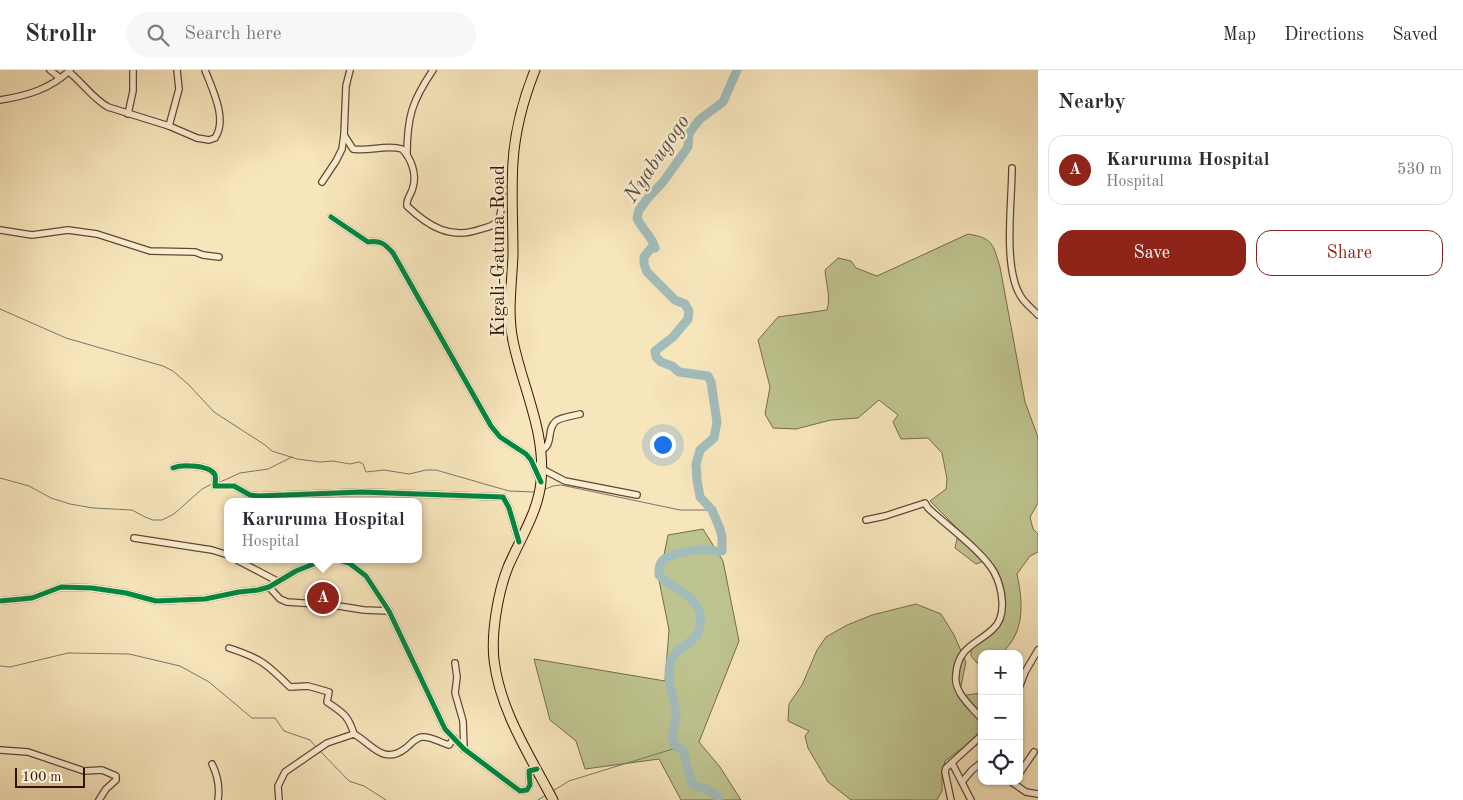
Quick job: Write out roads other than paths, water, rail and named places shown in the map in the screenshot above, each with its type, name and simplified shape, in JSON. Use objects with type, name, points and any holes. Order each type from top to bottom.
[{"type":"highway","name":"Kigali-Gatuna Road","points":[[535,70],[521,112],[514,153],[513,253],[510,294],[513,339],[535,416],[542,450],[542,469],[537,502],[503,581],[497,612],[494,659],[497,677],[506,706],[553,800]]},
{"type":"street","points":[[50,70],[60,78]]},
{"type":"street","points":[[128,114],[133,91],[133,70]]},
{"type":"street","points":[[169,126],[178,89],[177,70]]},
{"type":"street","points":[[0,100],[36,92],[69,71],[80,80],[99,102],[118,111],[169,126],[197,138],[209,140],[216,137],[218,103],[204,70]]},
{"type":"street","points":[[322,182],[342,148],[346,86],[350,70]]},
{"type":"street","points":[[407,155],[407,129],[411,108],[415,98],[433,70]]},
{"type":"street","points":[[344,136],[353,149],[402,148],[414,173],[413,187],[406,201],[407,206],[433,225],[451,234],[491,227],[498,221],[501,214],[502,189]]},
{"type":"street","points":[[1012,168],[1010,245],[1012,264],[1020,296],[1038,316]]},
{"type":"street","points":[[331,217],[368,242],[382,242],[393,253],[491,426],[500,437],[526,454],[531,460],[541,482]]},
{"type":"street","points":[[0,230],[32,235],[68,230],[97,234],[150,252],[185,251],[219,257]]},
{"type":"street","points":[[542,450],[549,444],[554,423],[557,420],[580,414]]},
{"type":"street","points":[[173,468],[180,465],[207,468],[214,472],[216,477],[215,486],[234,486],[254,496],[361,492],[503,498],[509,508],[519,542]]},
{"type":"street","points":[[542,469],[566,480],[637,495]]},
{"type":"street","points":[[866,520],[925,503],[928,508],[982,557],[993,571],[1002,598],[1002,608],[998,620],[994,629],[966,649],[959,659],[956,670],[959,692],[978,714]]},
{"type":"street","points":[[134,538],[212,550],[224,554]]},
{"type":"street","points":[[243,563],[277,581]]},
{"type":"street","points":[[0,602],[32,598],[61,587],[92,588],[126,593],[156,601],[205,599],[269,587],[296,571],[316,563]]},
{"type":"street","points":[[346,563],[357,568],[366,576],[389,611],[445,729],[464,749],[520,791],[527,790],[530,785],[529,772],[537,769]]},
{"type":"street","points":[[269,587],[280,599],[287,602],[389,611]]},
{"type":"street","points":[[229,648],[251,655],[262,662],[280,676],[290,687],[308,686],[329,692],[327,702],[344,713],[349,719],[354,734],[369,746],[387,754],[396,754],[421,737],[449,744],[454,738]]},
{"type":"street","points":[[1023,677],[1038,650]]},
{"type":"street","points":[[455,663],[457,677],[455,693],[463,721],[464,749]]},
{"type":"street","points":[[279,800],[278,786],[285,772],[327,743],[354,734]]},
{"type":"street","points":[[951,800],[945,770],[978,739]]},
{"type":"street","points":[[0,750],[28,752],[84,771],[102,770],[116,776],[116,780],[106,789],[99,800]]},
{"type":"street","points":[[1023,768],[1034,752]]},
{"type":"street","points":[[952,762],[971,800]]},
{"type":"street","points":[[212,764],[218,779],[218,800]]},
{"type":"street","points":[[962,782],[978,765]]},
{"type":"street","points":[[1016,785],[1026,792],[1038,794]]},
{"type":"waterway","name":"Nyabugogo","points":[[719,800],[711,791],[692,784],[683,750],[677,748],[673,742],[676,713],[669,680],[669,667],[674,654],[690,642],[698,632],[700,614],[698,608],[689,597],[659,575],[663,560],[671,556],[702,549],[722,551],[720,529],[712,510],[700,497],[696,464],[700,450],[714,438],[717,422],[711,382],[708,376],[679,372],[656,357],[655,351],[673,337],[688,319],[689,311],[685,304],[675,300],[647,272],[644,257],[651,248],[655,248],[652,240],[637,218],[639,210],[663,182],[688,147],[689,134],[692,129],[700,119],[723,102],[737,70]]},
{"type":"waterway","points":[[0,309],[66,338],[163,366],[173,371],[214,412],[272,451],[297,459],[320,462],[333,461],[350,464],[359,462],[363,464],[366,472],[384,470],[409,474],[436,470],[509,491],[534,492]]},
{"type":"waterway","points":[[218,483],[240,473],[268,469],[292,457]]},
{"type":"waterway","points":[[0,478],[29,486],[51,498],[70,504],[93,508],[132,510],[153,520],[162,520],[174,514],[202,489],[212,484]]},
{"type":"waterway","points":[[543,490],[561,485],[680,510],[712,510]]},
{"type":"waterway","points":[[0,666],[10,667],[68,653],[129,654],[180,666],[209,682],[252,718],[275,718],[284,731],[310,740],[317,748]]},
{"type":"waterway","points":[[553,791],[569,781],[676,748]]},
{"type":"waterway","points":[[320,751],[349,781],[364,786],[386,800]]},
{"type":"waterway","points":[[538,800],[546,795]]},
{"type":"place","name":"Karuruma Hospital","points":[[323,598]]}]
